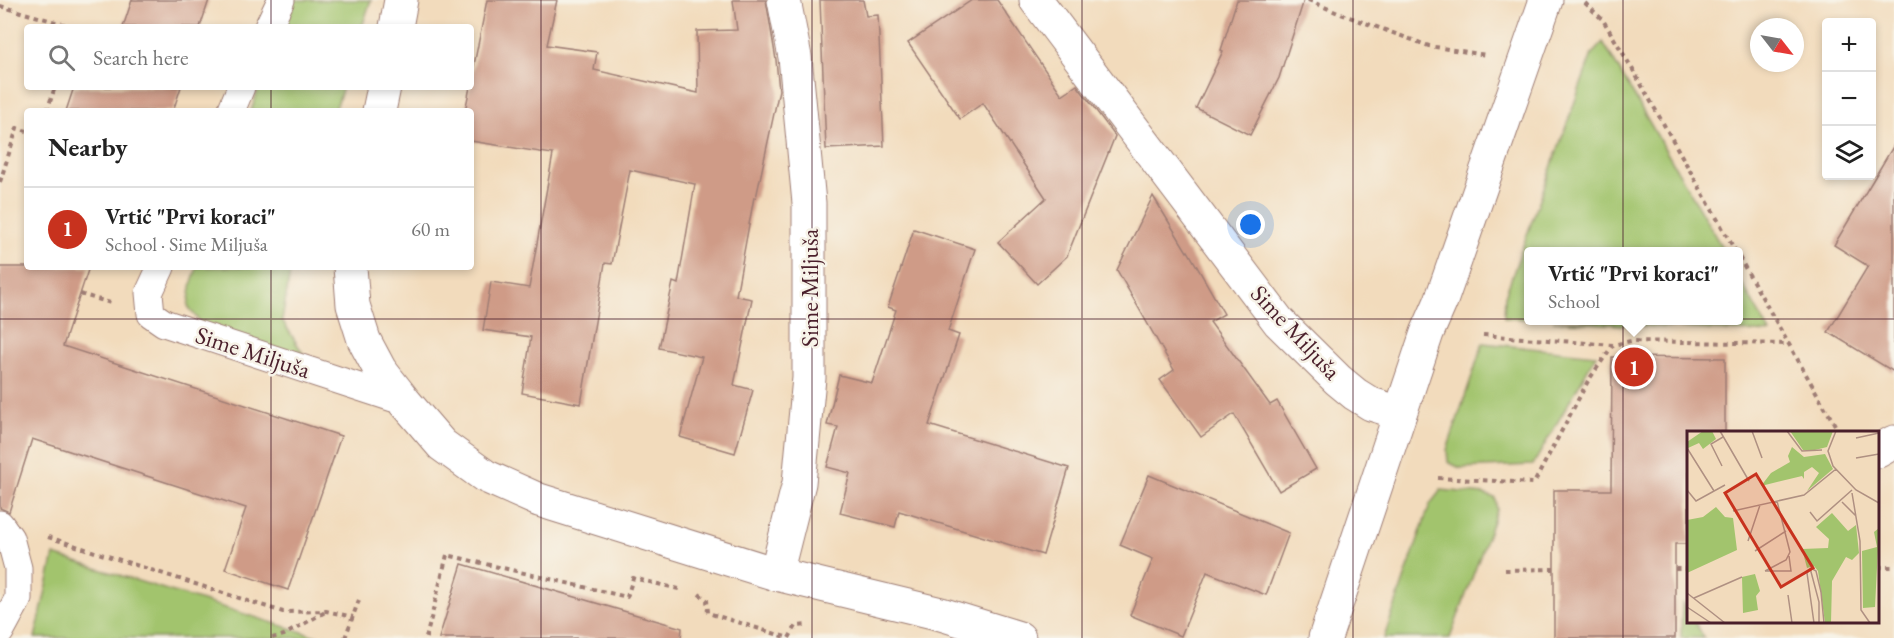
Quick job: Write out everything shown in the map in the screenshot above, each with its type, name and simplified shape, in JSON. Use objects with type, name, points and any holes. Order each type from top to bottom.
[{"type":"street","points":[[397,24],[401,0]]},
{"type":"street","name":"Sime Miljuša","points":[[776,574],[799,483],[809,378],[809,202],[795,57],[784,0]]},
{"type":"street","name":"Sime Miljuša","points":[[1036,0],[1279,322],[1354,393],[1371,404],[1400,413]]},
{"type":"street","points":[[1325,638],[1427,333],[1441,301],[1546,0]]},
{"type":"street","points":[[380,108],[383,90]]},
{"type":"street","points":[[350,270],[353,305],[364,340],[380,370],[442,445],[485,476],[539,500],[776,574],[941,614],[1019,638]]},
{"type":"street","points":[[1879,450],[1894,442]]},
{"type":"lane","points":[[269,24],[281,0]]},
{"type":"lane","points":[[232,108],[240,90]]},
{"type":"lane","name":"Sime Miljuša","points":[[159,270],[149,293],[151,314],[164,324],[405,402]]},
{"type":"lane","points":[[0,524],[10,538],[18,568],[0,632]]},
{"type":"path","points":[[1308,0],[1429,46],[1491,56]]},
{"type":"path","points":[[1583,0],[1603,20],[1733,247]]},
{"type":"path","points":[[0,6],[63,24]]},
{"type":"path","points":[[48,108],[54,90]]},
{"type":"path","points":[[0,182],[17,128],[24,129]]},
{"type":"path","points":[[1743,264],[1838,431]]},
{"type":"path","points":[[80,294],[116,304]]},
{"type":"path","points":[[1483,335],[1612,345],[1631,341],[1789,344]]},
{"type":"path","points":[[1438,478],[1534,483],[1588,381],[1612,345]]},
{"type":"path","points":[[41,534],[283,612],[326,611],[352,617]]},
{"type":"path","points":[[426,638],[447,555],[627,597],[633,578],[699,594],[707,600],[708,613],[789,638]]},
{"type":"path","points":[[1505,570],[1554,569]]},
{"type":"path","points":[[1675,569],[1687,569]]},
{"type":"path","points":[[345,638],[360,597]]},
{"type":"path","points":[[272,638],[284,635],[326,611]]},
{"type":"green space","points":[[289,0],[371,0],[363,24],[281,24]]},
{"type":"green space","points":[[1603,42],[1722,247],[1524,247],[1524,319],[1504,318],[1505,296],[1592,54]]},
{"type":"green space","points":[[258,90],[342,90],[336,108],[252,108]]},
{"type":"green space","points":[[196,270],[290,270],[282,320],[309,363],[201,324],[188,306]]},
{"type":"green space","points":[[1743,285],[1770,333],[1625,325],[1743,325]]},
{"type":"green space","points":[[1483,343],[1596,355],[1533,465],[1460,468],[1448,462],[1447,450]]},
{"type":"green space","points":[[1441,490],[1484,494],[1495,498],[1497,510],[1450,638],[1384,638],[1430,504]]},
{"type":"green space","points":[[54,555],[322,638],[35,638]]},
{"type":"green space","points":[[1682,603],[1687,609],[1687,623],[1696,623],[1704,638],[1681,638]]},
{"type":"building","points":[[132,0],[209,0],[201,24],[124,24]]},
{"type":"building","points":[[487,0],[557,0],[547,45],[597,52],[594,70],[698,93],[697,31],[737,30],[733,0],[766,0],[779,90],[756,198],[754,197],[736,296],[752,299],[734,385],[753,390],[735,453],[680,437],[702,357],[659,348],[673,282],[678,284],[695,184],[630,170],[612,264],[605,263],[581,404],[522,393],[531,337],[483,330],[491,282],[529,288],[553,154],[474,141],[474,108],[466,108],[469,90],[474,90],[474,65]]},
{"type":"building","points":[[820,0],[863,0],[866,16],[878,15],[884,146],[826,149]]},
{"type":"building","points":[[972,0],[997,0],[1062,95],[1077,85],[1115,136],[1067,256],[1037,284],[998,242],[1046,198],[983,103],[960,119],[908,43]]},
{"type":"building","points":[[1237,0],[1304,0],[1279,78],[1250,135],[1196,108],[1223,51],[1221,50]]},
{"type":"building","points":[[73,90],[180,90],[174,108],[67,108]]},
{"type":"building","points":[[1894,145],[1894,372],[1828,332],[1868,266],[1834,245],[1873,180],[1876,180],[1876,175]]},
{"type":"building","points":[[1153,196],[1224,314],[1210,322],[1270,405],[1277,401],[1316,469],[1279,491],[1234,414],[1201,437],[1160,380],[1174,370],[1117,270]]},
{"type":"building","points":[[914,229],[975,249],[948,331],[959,335],[929,425],[1069,468],[1043,555],[899,511],[895,527],[840,513],[850,473],[827,467],[838,427],[827,425],[839,375],[872,383],[896,310],[888,307]]},
{"type":"building","points":[[0,267],[24,267],[24,270],[88,270],[63,346],[341,436],[288,590],[225,569],[246,508],[32,439],[9,512],[0,508]]},
{"type":"building","points":[[1612,357],[1725,358],[1725,431],[1687,431],[1687,544],[1675,544],[1675,638],[1554,638],[1554,490],[1611,490]]},
{"type":"building","points":[[1149,475],[1289,533],[1266,595],[1207,572],[1181,636],[1130,615],[1153,559],[1120,545]]},
{"type":"building","points":[[462,564],[682,628],[681,638],[439,638]]},
{"type":"place","name":"Vrtić \"Prvi koraci\"","points":[[1634,367]]}]
